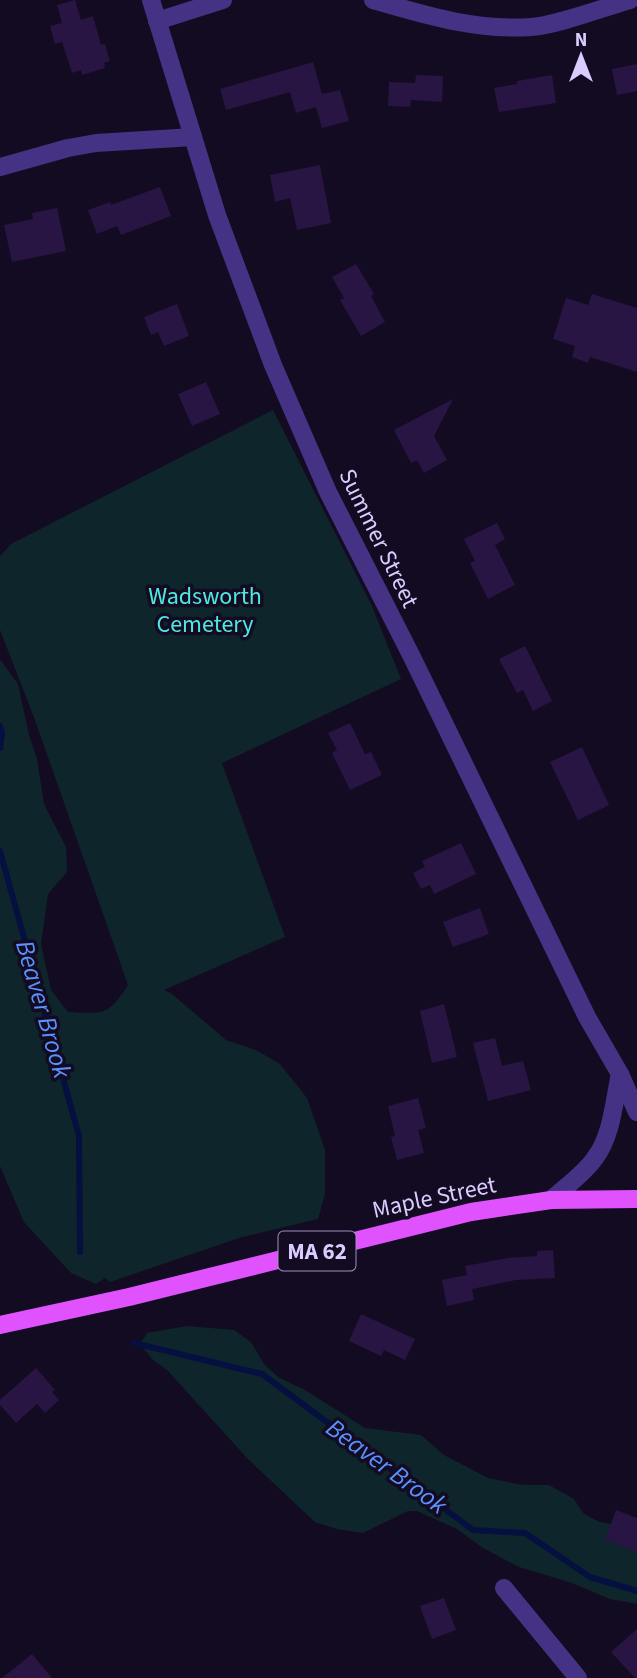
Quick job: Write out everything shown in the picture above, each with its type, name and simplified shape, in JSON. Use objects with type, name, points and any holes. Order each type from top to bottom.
[{"type":"main road","name":"Maple Street","points":[[0,1325],[130,1297],[471,1212],[551,1200],[637,1199]]},
{"type":"street","name":"Summer Street","points":[[151,0],[217,215],[269,353],[328,492],[412,657],[587,1017],[620,1074],[637,1112]]},
{"type":"street","points":[[157,20],[223,0]]},
{"type":"street","points":[[373,0],[478,26],[519,27],[533,27],[630,0]]},
{"type":"street","points":[[0,167],[58,150],[96,143],[193,137]]},
{"type":"street","points":[[551,1200],[593,1162],[601,1150],[620,1074]]},
{"type":"street","points":[[504,1588],[578,1678]]},
{"type":"green space","name":"Wadsworth Cemetery","points":[[273,410],[372,606],[401,679],[222,763],[285,937],[164,990],[226,1040],[256,1050],[280,1064],[307,1098],[325,1150],[325,1194],[318,1219],[242,1237],[110,1282],[105,1278],[96,1284],[71,1273],[24,1222],[0,1166],[0,659],[18,684],[37,759],[44,804],[66,847],[67,872],[48,894],[41,944],[51,990],[68,1012],[98,1013],[110,1008],[128,985],[35,720],[0,630],[0,556],[11,544]]},
{"type":"green space","points":[[187,1326],[234,1330],[251,1342],[264,1364],[278,1377],[305,1390],[365,1428],[421,1435],[444,1455],[488,1478],[522,1485],[549,1485],[574,1499],[583,1513],[599,1522],[612,1524],[637,1521],[637,1604],[610,1599],[572,1583],[519,1567],[483,1548],[457,1529],[417,1511],[408,1511],[363,1533],[315,1522],[248,1459],[140,1344],[147,1333]]},
{"type":"building","points":[[75,0],[81,20],[93,16],[101,45],[105,44],[110,61],[104,63],[105,68],[82,75],[81,70],[72,73],[62,42],[55,44],[50,26],[62,23],[57,5]]},
{"type":"building","points":[[313,62],[322,94],[340,90],[349,121],[322,128],[316,107],[296,113],[290,92],[226,110],[220,89]]},
{"type":"building","points":[[637,64],[637,91],[617,95],[612,69]]},
{"type":"building","points":[[416,75],[443,76],[442,102],[411,100],[410,107],[388,106],[389,82],[415,83]]},
{"type":"building","points":[[552,75],[556,103],[499,112],[494,88]]},
{"type":"building","points":[[320,165],[331,223],[297,230],[290,198],[275,202],[270,175]]},
{"type":"building","points":[[160,187],[171,216],[121,235],[117,226],[97,234],[88,210],[110,202],[111,205]]},
{"type":"building","points":[[57,208],[66,251],[12,262],[4,225],[33,219],[32,213]]},
{"type":"building","points":[[356,264],[374,294],[371,296],[385,322],[361,336],[340,300],[344,298],[332,277]]},
{"type":"building","points":[[592,294],[637,308],[637,372],[590,357],[588,363],[572,357],[575,346],[553,339],[566,298],[588,305]]},
{"type":"building","points":[[177,304],[189,336],[164,346],[158,332],[151,335],[144,317]]},
{"type":"building","points":[[206,382],[220,414],[192,426],[178,394]]},
{"type":"building","points":[[453,399],[434,436],[447,460],[424,473],[417,460],[411,463],[394,430]]},
{"type":"building","points":[[497,523],[505,539],[495,545],[515,585],[488,599],[470,563],[475,561],[464,539]]},
{"type":"building","points":[[525,646],[552,701],[533,711],[523,690],[517,693],[499,659]]},
{"type":"building","points":[[350,723],[365,754],[371,752],[382,775],[350,790],[332,753],[337,750],[328,733]]},
{"type":"building","points":[[582,747],[609,805],[578,820],[550,762]]},
{"type":"building","points":[[461,843],[476,874],[434,894],[430,885],[421,889],[413,873],[425,867],[422,861]]},
{"type":"building","points":[[480,908],[489,934],[453,947],[443,922]]},
{"type":"building","points":[[444,1004],[457,1057],[432,1063],[420,1011]]},
{"type":"building","points":[[495,1038],[502,1066],[523,1061],[531,1090],[488,1101],[473,1043]]},
{"type":"building","points":[[418,1098],[426,1128],[418,1130],[424,1153],[397,1160],[391,1137],[395,1136],[388,1106]]},
{"type":"building","points":[[553,1250],[555,1278],[516,1280],[472,1289],[474,1300],[447,1306],[442,1280],[467,1275],[465,1266],[537,1256],[537,1251]]},
{"type":"building","points":[[361,1314],[415,1339],[405,1360],[384,1350],[381,1356],[349,1341]]},
{"type":"building","points":[[36,1368],[55,1390],[52,1392],[59,1400],[45,1413],[37,1404],[16,1423],[0,1405],[0,1400]]},
{"type":"building","points":[[616,1510],[637,1518],[637,1552],[605,1540]]},
{"type":"building","points":[[444,1598],[456,1630],[432,1639],[420,1606]]},
{"type":"building","points":[[637,1629],[637,1678],[635,1678],[611,1652]]},
{"type":"building","points":[[32,1654],[52,1678],[2,1678]]},
{"type":"waterway","name":"Beaver Brook","points":[[0,726],[0,748]]},
{"type":"waterway","name":"Beaver Brook","points":[[0,851],[79,1136],[80,1252]]},
{"type":"waterway","name":"Beaver Brook","points":[[134,1343],[262,1374],[473,1530],[525,1533],[590,1577],[637,1591]]}]
